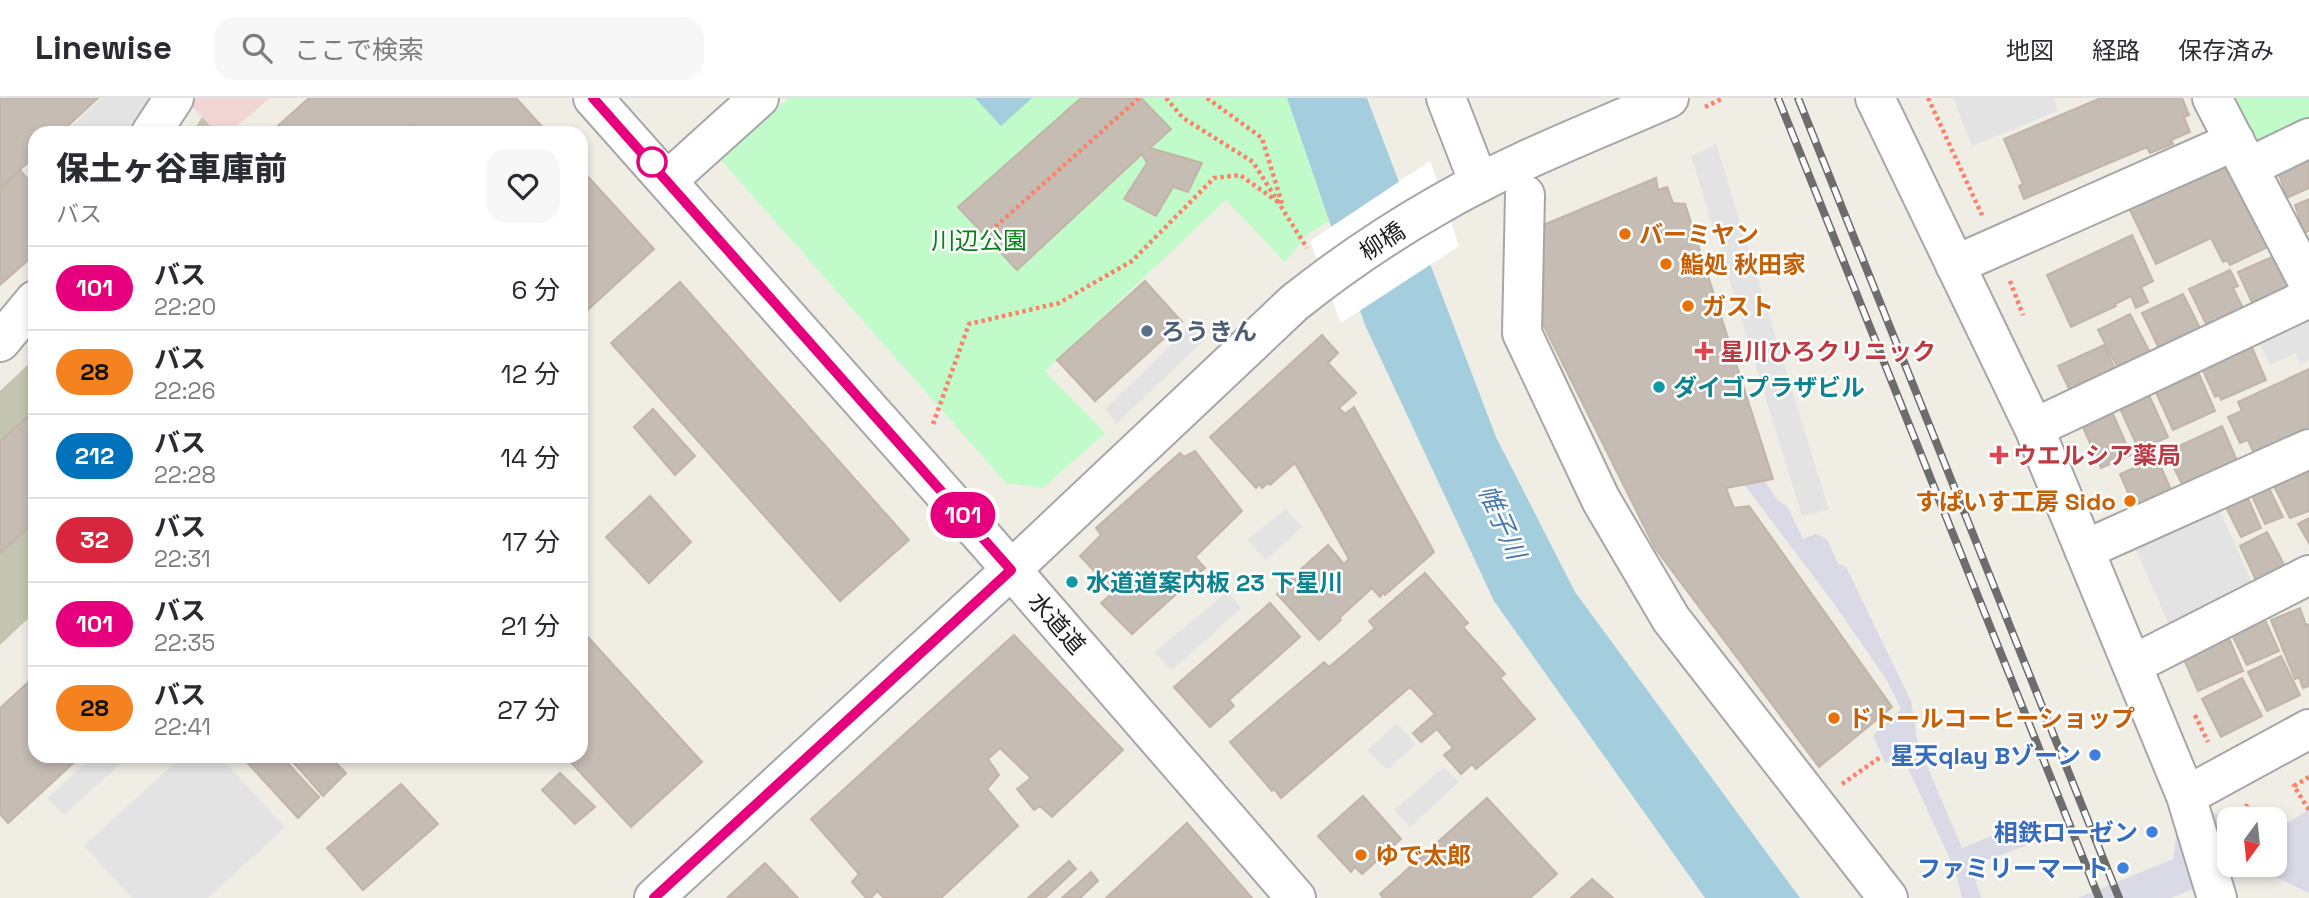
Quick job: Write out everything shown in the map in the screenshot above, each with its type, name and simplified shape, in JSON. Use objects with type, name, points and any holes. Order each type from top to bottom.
[{"type":"street","points":[[156,126],[174,98]]},
{"type":"street","name":"水道道","points":[[593,98],[1011,570],[1296,898]]},
{"type":"street","points":[[668,180],[759,98]]},
{"type":"street","points":[[1446,98],[1479,183]]},
{"type":"street","name":"柳橋","points":[[654,898],[1011,570],[1294,303],[1316,263],[1518,164],[1669,98]]},
{"type":"street","points":[[1875,98],[2034,428],[2186,796],[2217,898]]},
{"type":"street","points":[[2212,98],[2309,284]]},
{"type":"street","points":[[1955,265],[2242,154],[2309,138]]},
{"type":"street","points":[[1525,195],[1522,333],[1601,500],[1671,619],[1826,794],[1888,898]]},
{"type":"street","points":[[2034,428],[2309,298]]},
{"type":"street","points":[[0,342],[28,308]]},
{"type":"street","points":[[2084,550],[2309,449]]},
{"type":"street","points":[[2132,665],[2309,575]]},
{"type":"street","points":[[2186,796],[2309,729]]},
{"type":"path","points":[[985,236],[1139,98]]},
{"type":"path","points":[[1166,98],[1183,118],[1253,162],[1316,263]]},
{"type":"path","points":[[1207,98],[1262,138],[1285,214]]},
{"type":"path","points":[[1928,98],[1996,247],[2027,324]]},
{"type":"path","points":[[930,432],[969,324],[1059,303],[1132,261],[1214,178],[1240,175],[1278,202]]},
{"type":"path","points":[[2192,709],[2209,744]]},
{"type":"path","points":[[1826,794],[1882,756]]},
{"type":"path","points":[[2309,777],[2294,786],[2309,810]]},
{"type":"shaded area","points":[[102,98],[160,98],[142,126],[72,126]]},
{"type":"shaded area","points":[[184,98],[270,98],[237,126],[210,126]]},
{"type":"shaded area","points":[[1953,98],[2053,98],[2058,111],[1972,146]]},
{"type":"shaded area","points":[[202,117],[210,126],[196,126]]},
{"type":"shaded area","points":[[1716,144],[1829,510],[1802,516],[1691,156]]},
{"type":"shaded area","points":[[2309,305],[2309,360],[2301,364],[2295,353],[2270,365],[2254,332]]},
{"type":"shaded area","points":[[1191,326],[1202,342],[1116,424],[1105,409]]},
{"type":"shaded area","points":[[28,365],[28,619],[0,645],[0,391]]},
{"type":"shaded area","points":[[1762,477],[1778,501],[1787,506],[1803,539],[1816,534],[1827,539],[1838,564],[1846,567],[1911,701],[1918,745],[1962,848],[2024,823],[2033,843],[1971,866],[1981,898],[1962,898],[1956,872],[1902,755],[1885,763],[1873,735],[1901,709],[1886,679],[1835,605],[1743,483]]},
{"type":"shaded area","points":[[2218,507],[2258,596],[2173,633],[2133,544]]},
{"type":"shaded area","points":[[1286,509],[1302,527],[1266,560],[1247,540]]},
{"type":"shaded area","points":[[1228,591],[1241,608],[1171,671],[1155,652]]},
{"type":"shaded area","points":[[2123,682],[2201,807],[2217,814],[2217,877],[2221,877],[2171,898],[2078,898],[2173,859],[2177,829]]},
{"type":"shaded area","points":[[1397,723],[1416,744],[1387,770],[1367,750]]},
{"type":"shaded area","points":[[86,763],[121,763],[64,815],[47,798]]},
{"type":"shaded area","points":[[174,763],[226,763],[285,827],[208,898],[132,898],[84,846]]},
{"type":"shaded area","points":[[1444,767],[1459,782],[1410,827],[1394,810]]},
{"type":"shaded area","points":[[2309,810],[2309,893],[2275,877],[2287,877],[2287,823]]},
{"type":"green space","name":"川辺公園","points":[[788,98],[1287,98],[1329,221],[1308,234],[1285,262],[1226,200],[1045,371],[1105,433],[1043,488],[1006,483],[721,160]]},
{"type":"green space","points":[[2224,98],[2309,98],[2309,129],[2254,157]]},
{"type":"water","points":[[975,98],[1032,98],[1001,126]]},
{"type":"water","name":"帷子川","points":[[1287,98],[1367,98],[1496,437],[1575,592],[1800,898],[1705,898],[1494,601],[1365,325]]},
{"type":"pier","points":[[1430,161],[1459,246],[1341,323],[1310,241]]},
{"type":"building","points":[[0,98],[98,98],[68,126],[28,126],[28,162],[0,188]]},
{"type":"building","points":[[309,98],[516,98],[542,126],[278,126]]},
{"type":"building","points":[[1081,98],[1141,98],[1171,129],[1150,148],[1202,163],[1188,192],[1173,187],[1156,216],[1124,199],[1147,163],[1142,154],[1017,270],[958,207]]},
{"type":"building","points":[[2101,98],[2182,98],[2189,115],[2184,117],[2190,132],[2171,140],[2173,144],[2150,153],[2147,147],[2024,199],[2019,186],[2023,184],[2004,139]]},
{"type":"building","points":[[2309,148],[2309,188],[2287,198],[2275,163]]},
{"type":"building","points":[[2225,163],[2276,243],[2230,265],[2227,260],[2223,262],[2211,238],[2156,264],[2129,208]]},
{"type":"building","points":[[20,170],[28,180],[28,260],[0,285],[0,188]]},
{"type":"building","points":[[588,177],[654,249],[588,310]]},
{"type":"building","name":"ダイゴプラザビル","points":[[1656,178],[1658,190],[1667,187],[1673,203],[1685,204],[1773,479],[1726,488],[1734,508],[1749,506],[1892,707],[1819,767],[1655,548],[1529,296],[1536,228]]},
{"type":"building","points":[[2309,199],[2309,231],[2304,233],[2295,205]]},
{"type":"building","points":[[2132,235],[2153,281],[2141,287],[2148,302],[2136,308],[2131,296],[2071,327],[2047,275]]},
{"type":"building","points":[[2274,256],[2292,292],[2255,309],[2238,272]]},
{"type":"building","points":[[2230,270],[2238,286],[2233,288],[2247,316],[2211,334],[2189,289]]},
{"type":"building","points":[[1145,281],[1182,322],[1095,401],[1057,360]]},
{"type":"building","points":[[680,282],[909,540],[840,601],[611,343]]},
{"type":"building","points":[[2183,294],[2204,336],[2162,355],[2142,313]]},
{"type":"building","points":[[2130,314],[2154,360],[2122,376],[2098,330]]},
{"type":"building","points":[[1322,335],[1338,353],[1328,363],[1356,393],[1339,408],[1345,414],[1354,407],[1434,552],[1385,595],[1383,593],[1380,597],[1372,588],[1319,640],[1277,594],[1282,590],[1280,588],[1328,545],[1344,564],[1349,559],[1295,463],[1270,485],[1268,483],[1262,488],[1259,484],[1256,488],[1210,437]]},
{"type":"building","points":[[2250,343],[2266,380],[2221,400],[2219,395],[2215,397],[2200,364]]},
{"type":"building","points":[[2104,345],[2118,376],[2073,397],[2058,366]]},
{"type":"building","points":[[2309,369],[2309,434],[2256,458],[2248,440],[2240,443],[2228,417],[2242,411],[2238,402]]},
{"type":"building","points":[[2199,374],[2215,411],[2173,430],[2154,388],[2174,379],[2176,384]]},
{"type":"building","points":[[2147,391],[2168,437],[2139,450],[2118,404]]},
{"type":"building","points":[[653,409],[695,456],[675,475],[634,427]]},
{"type":"building","points":[[2112,412],[2131,455],[2101,468],[2082,425]]},
{"type":"building","points":[[28,416],[28,528],[0,553],[0,441]]},
{"type":"building","points":[[2222,426],[2238,463],[2184,488],[2166,452]]},
{"type":"building","points":[[1195,451],[1242,511],[1195,557],[1205,568],[1132,634],[1101,603],[1114,592],[1080,556],[1101,535],[1096,528],[1180,453],[1184,457]]},
{"type":"building","points":[[2157,458],[2175,499],[2138,516],[2120,474]]},
{"type":"building","points":[[2309,466],[2309,511],[2290,518],[2273,484]]},
{"type":"building","points":[[2268,486],[2283,517],[2265,524],[2251,494]]},
{"type":"building","points":[[2246,494],[2261,528],[2241,537],[2225,505]]},
{"type":"building","points":[[650,496],[691,542],[649,583],[606,537]]},
{"type":"building","points":[[2309,518],[2309,543],[2298,524]]},
{"type":"building","points":[[2267,532],[2290,576],[2260,589],[2240,546]]},
{"type":"building","points":[[1425,573],[1468,623],[1463,627],[1505,674],[1500,678],[1535,719],[1476,769],[1472,764],[1461,774],[1444,755],[1453,748],[1437,729],[1421,742],[1413,733],[1435,714],[1410,687],[1281,798],[1230,742],[1324,662],[1329,667],[1375,628],[1369,621]]},
{"type":"building","points":[[1270,603],[1300,637],[1229,700],[1234,706],[1210,727],[1174,687]]},
{"type":"building","points":[[2300,608],[2306,625],[2309,624],[2309,686],[2303,688],[2299,677],[2295,679],[2271,620]]},
{"type":"building","points":[[2264,618],[2279,651],[2247,665],[2231,633]]},
{"type":"building","points":[[2227,634],[2243,671],[2198,691],[2182,655]]},
{"type":"building","points":[[1014,635],[1123,750],[1052,817],[1040,806],[1034,810],[1017,789],[1031,778],[1000,748],[988,759],[999,775],[987,789],[1018,826],[941,898],[884,898],[877,891],[871,898],[866,898],[852,882],[859,874],[811,819]]},
{"type":"building","points":[[588,637],[702,762],[631,827],[572,763],[588,763]]},
{"type":"building","points":[[2281,656],[2300,695],[2267,711],[2248,672]]},
{"type":"building","points":[[2242,678],[2262,716],[2221,737],[2202,699]]},
{"type":"building","points":[[28,682],[28,763],[73,763],[8,823],[0,814],[0,708]]},
{"type":"building","points":[[248,763],[287,763],[319,797],[298,818]]},
{"type":"building","points":[[294,763],[336,763],[346,773],[323,796]]},
{"type":"building","points":[[560,773],[595,807],[575,824],[542,790]]},
{"type":"building","points":[[401,784],[438,824],[363,890],[327,848]]},
{"type":"building","points":[[1363,796],[1401,839],[1362,874],[1355,867],[1351,872],[1318,836]]},
{"type":"building","points":[[1487,798],[1557,874],[1530,898],[1383,898],[1380,894]]},
{"type":"building","points":[[1187,823],[1252,898],[1106,898]]},
{"type":"building","points":[[1069,861],[1076,869],[1045,898],[1028,898]]},
{"type":"building","points":[[765,863],[798,898],[727,898]]},
{"type":"building","points":[[1091,872],[1098,881],[1080,898],[1062,898]]},
{"type":"building","points":[[1592,879],[1613,898],[1571,898]]},
{"type":"railway","points":[[1778,98],[2099,898]]},
{"type":"railway","points":[[1798,98],[2119,898]]},
{"type":"bus line","name":"101","points":[[593,98],[1011,570],[654,898]]},
{"type":"place","name":"バーミヤン","points":[[1625,234]]},
{"type":"place","name":"鮨処 秋田家","points":[[1666,264]]},
{"type":"place","name":"ガスト","points":[[1688,306]]},
{"type":"place","name":"ろうきん","points":[[1147,331]]},
{"type":"place","name":"星川ひろクリニック","points":[[1704,351]]},
{"type":"place","name":"ダイゴプラザビル","points":[[1659,387]]},
{"type":"place","name":"ウエルシア薬局","points":[[1999,455]]},
{"type":"place","name":"すぱいす工房 Sido","points":[[2130,501]]},
{"type":"place","name":"水道道案内板 23 下星川","points":[[1072,582]]},
{"type":"place","name":"ドトールコーヒーショップ","points":[[1834,718]]},
{"type":"place","name":"星天qlay Bゾーン","points":[[2095,755]]},
{"type":"place","name":"相鉄ローゼン","points":[[2152,832]]},
{"type":"place","name":"ゆで太郎","points":[[1361,855]]},
{"type":"place","name":"ファミリーマート","points":[[2123,868]]}]
